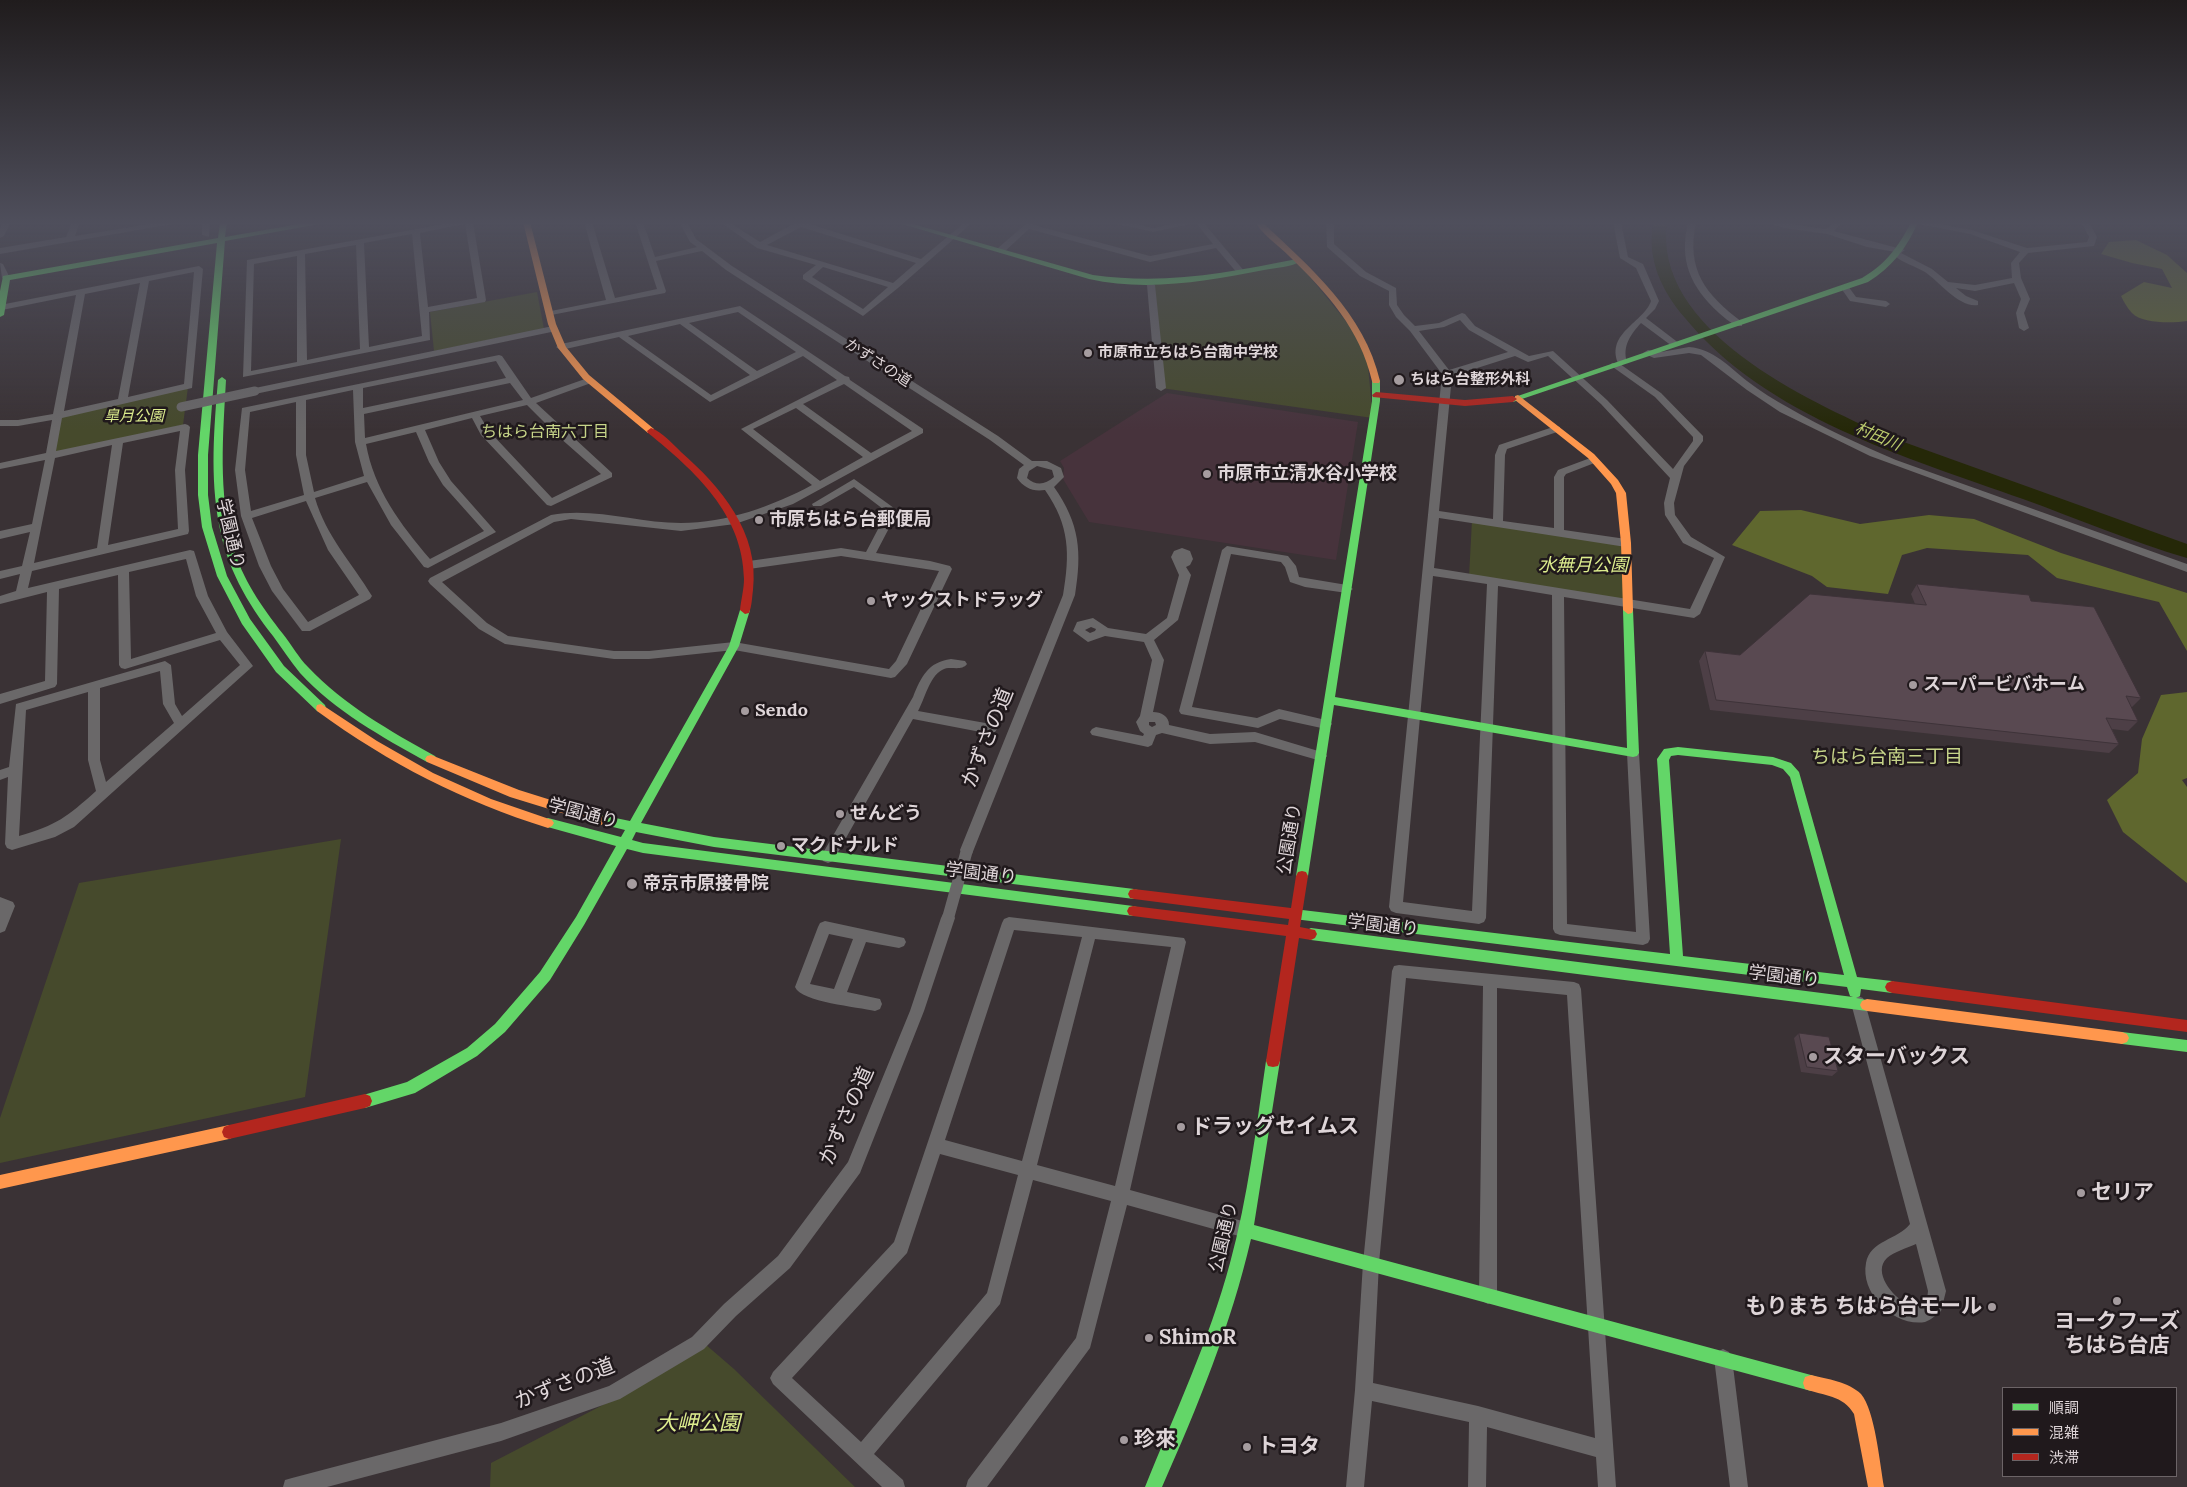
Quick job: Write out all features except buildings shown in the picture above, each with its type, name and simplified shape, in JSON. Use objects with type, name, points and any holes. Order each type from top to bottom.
[{"type":"street","points":[[4,291],[1,311],[84,291]]},
{"type":"street","points":[[123,399],[143,291]]},
{"type":"street","points":[[0,423],[18,423],[56,416],[123,399],[189,386],[197,291]]},
{"type":"street","name":"学園通り","points":[[224,291],[202,479],[211,546],[219,573],[233,603],[279,667],[315,702],[371,745],[438,782],[500,808],[573,831],[624,844],[804,870],[2187,1046]]},
{"type":"street","points":[[249,291],[246,375],[427,338],[422,291]]},
{"type":"street","points":[[301,291],[302,363]]},
{"type":"street","points":[[362,291],[365,350]]},
{"type":"street","points":[[424,310],[482,300],[481,291]]},
{"type":"street","points":[[0,1182],[349,1106],[410,1088],[472,1052],[500,1028],[544,976],[580,921],[734,646],[748,593],[749,565],[747,548],[735,520],[714,487],[668,445],[588,381],[561,348],[553,329],[543,291]]},
{"type":"street","points":[[608,291],[611,301]]},
{"type":"street","points":[[549,314],[660,291]]},
{"type":"street","name":"かずさの道","points":[[767,291],[994,438],[1030,465]]},
{"type":"street","points":[[830,291],[863,313],[889,291]]},
{"type":"street","points":[[1152,291],[1161,388]]},
{"type":"street","name":"公園通り","points":[[1152,1487],[1193,1399],[1216,1337],[1246,1230],[1292,932],[1322,756],[1376,395],[1377,380],[1374,364],[1366,346],[1339,307],[1325,291]]},
{"type":"street","points":[[1393,291],[1393,306],[1400,318],[1413,329],[1447,374],[1416,715],[1396,907],[1478,918],[1493,582]]},
{"type":"street","points":[[1618,364],[1620,344],[1641,318],[1654,306],[1655,301],[1651,291]]},
{"type":"street","points":[[1704,291],[1722,312],[1738,324]]},
{"type":"street","points":[[1376,395],[1444,404],[1487,404],[1518,398],[1835,291]]},
{"type":"street","points":[[1848,291],[1854,298],[1886,304]]},
{"type":"street","points":[[1956,291],[1975,303]]},
{"type":"street","points":[[2024,328],[2020,313],[2025,306],[2025,291]]},
{"type":"street","points":[[21,594],[37,527],[56,416],[81,292]]},
{"type":"street","points":[[561,348],[740,309],[846,379],[919,431],[789,502],[735,520],[680,527],[571,516],[551,519],[434,581],[483,626],[505,640],[614,655],[650,655],[734,646],[891,674],[901,664],[946,569],[841,552],[749,565]]},
{"type":"street","points":[[1413,329],[1441,325],[1462,316],[1472,328],[1528,359],[1550,353],[1575,378],[1604,402],[1676,478]]},
{"type":"street","points":[[1641,318],[1675,344]]},
{"type":"street","points":[[680,321],[756,375]]},
{"type":"street","points":[[181,407],[553,329]]},
{"type":"street","points":[[620,334],[710,399],[803,352]]},
{"type":"street","points":[[1648,353],[1656,356],[1684,349],[1704,353],[1750,388],[1774,403],[1824,432],[1855,446],[1892,462],[2187,568]]},
{"type":"street","points":[[1447,374],[1517,352]]},
{"type":"street","points":[[301,398],[300,444],[308,497],[328,540],[349,574],[366,596],[306,628],[278,590],[265,566],[246,516],[240,470],[245,410],[301,398],[358,386],[499,358],[510,380],[528,402],[608,475],[551,503],[485,433],[475,416]]},
{"type":"street","points":[[1428,571],[1694,614],[1720,557],[1687,540],[1670,515],[1669,503],[1680,465],[1698,441],[1698,436],[1658,395],[1618,364]]},
{"type":"street","name":"学園通り","points":[[223,370],[218,480],[220,504],[229,547],[238,571],[265,619],[297,662],[343,703],[383,732],[452,769],[509,793],[583,816],[633,828],[828,857],[1852,982],[2187,1026]]},
{"type":"street","points":[[819,485],[746,429],[846,379]]},
{"type":"street","points":[[359,412],[510,380]]},
{"type":"street","points":[[360,442],[528,402],[588,381]]},
{"type":"street","points":[[358,386],[360,442],[370,478],[386,509],[406,538],[428,564],[491,532],[447,483],[434,462],[419,428]]},
{"type":"street","points":[[1518,398],[1606,470],[1618,486],[1623,505],[1643,939],[1560,929],[1558,591]]},
{"type":"street","points":[[797,404],[870,457]]},
{"type":"street","points":[[0,466],[185,427],[180,470],[184,531],[0,575]]},
{"type":"street","points":[[1498,524],[1500,455],[1503,447],[1556,429]]},
{"type":"street","points":[[102,552],[118,441]]},
{"type":"street","points":[[1559,533],[1559,476],[1562,472],[1593,460]]},
{"type":"street","points":[[1047,464],[1056,468],[1059,477],[1048,486],[1036,487],[1024,482],[1022,473],[1030,465],[1047,464]]},
{"type":"street","points":[[246,516],[370,478]]},
{"type":"street","points":[[817,504],[854,482],[893,511],[869,556]]},
{"type":"street","name":"かずさの道","points":[[292,1487],[501,1432],[614,1393],[698,1343],[730,1310],[784,1262],[854,1167],[917,1011],[948,918],[967,850],[1070,595],[1074,558],[1070,531],[1061,508],[1048,486]]},
{"type":"street","points":[[1434,514],[1626,543]]},
{"type":"street","points":[[0,535],[37,527]]},
{"type":"street","points":[[1326,724],[1279,714],[1258,723],[1185,711],[1227,550],[1279,558],[1290,566],[1294,579],[1305,583],[1347,589]]},
{"type":"street","points":[[0,600],[190,554],[202,596],[223,635],[247,666],[181,725],[69,823],[50,833],[12,844],[20,707],[165,665],[168,704],[181,725]]},
{"type":"street","points":[[1102,632],[1148,639],[1172,620],[1185,575],[1178,562]]},
{"type":"street","points":[[124,570],[124,665],[223,635]]},
{"type":"street","points":[[0,699],[51,684],[53,587]]},
{"type":"street","points":[[1096,732],[1148,742],[1163,722],[1158,717],[1146,717],[1158,660],[1148,639]]},
{"type":"street","points":[[828,857],[910,714],[928,678],[936,668],[946,662],[961,664]]},
{"type":"street","points":[[94,685],[94,760],[103,793]]},
{"type":"street","points":[[1330,700],[1633,753]]},
{"type":"street","points":[[910,714],[991,729]]},
{"type":"street","points":[[1156,730],[1210,739],[1256,737],[1322,756]]},
{"type":"street","points":[[1677,961],[1662,770],[1663,758],[1668,752],[1678,751],[1772,761],[1787,766],[1795,775],[1920,1225],[1937,1291],[1935,1305],[1925,1313],[1905,1312],[1886,1299],[1875,1282],[1874,1264],[1882,1252],[1910,1238],[1920,1225]]},
{"type":"street","points":[[0,775],[15,770]]},
{"type":"street","points":[[0,902],[8,906],[0,927]]},
{"type":"street","points":[[896,1487],[779,1378],[901,1247],[1009,923],[1179,942],[1121,1195],[1084,1342],[975,1487]]},
{"type":"street","points":[[875,1004],[809,991],[802,987],[825,926],[899,942]]},
{"type":"street","points":[[862,1455],[994,1298],[1090,932]]},
{"type":"street","points":[[838,997],[862,934]]},
{"type":"street","points":[[1355,1487],[1364,1390],[1371,1262],[1399,971],[1574,989],[1606,1487]]},
{"type":"street","points":[[1488,1295],[1490,980]]},
{"type":"street","points":[[936,1145],[1835,1388],[1855,1400],[1862,1411],[1876,1487]]},
{"type":"street","points":[[1723,1358],[1739,1487]]},
{"type":"street","points":[[1364,1390],[1478,1415],[1604,1450]]},
{"type":"street","points":[[1477,1487],[1478,1415]]},
{"type":"shaded area","name":"市原市立清水谷小学校","points":[[1167,393],[1358,422],[1336,560],[1089,522],[1063,479],[1064,468],[1060,461]]},
{"type":"green space","points":[[1152,291],[1322,291],[1366,346],[1373,418],[1161,388]]},
{"type":"green space","points":[[2129,291],[2187,291],[2187,321],[2150,321],[2137,317],[2132,313],[2121,296]]},
{"type":"green space","points":[[537,292],[544,329],[434,351],[430,312]]},
{"type":"green space","name":"皐月公園","points":[[188,387],[183,425],[52,454],[60,416]]},
{"type":"green space","points":[[1801,510],[1860,524],[1929,515],[1974,519],[2061,553],[2187,593],[2187,651],[2159,602],[2057,578],[2028,555],[1927,548],[1902,555],[1888,594],[1827,587],[1812,576],[1732,545],[1760,511]]},
{"type":"green space","name":"水無月公園","points":[[1472,520],[1626,543],[1628,602],[1469,577]]},
{"type":"green space","points":[[2187,692],[2187,778],[2182,780],[2187,787],[2187,883],[2123,832],[2107,800],[2138,773],[2142,739],[2161,695]]},
{"type":"green space","points":[[341,839],[305,1097],[0,1163],[0,1118],[79,883]]},
{"type":"green space","name":"大岬公園","points":[[705,1344],[734,1369],[855,1487],[490,1487],[491,1463],[651,1380]]},
{"type":"waterway","name":"村田川","points":[[1673,291],[1678,300],[1708,336],[1744,367],[1787,394],[1833,418],[1881,440],[2187,551]]},
{"type":"traffic: fast","points":[[0,315],[4,291]]},
{"type":"traffic: fast","points":[[217,291],[203,455],[203,495],[207,527],[222,576],[246,621],[280,669],[321,708]]},
{"type":"traffic: fast","points":[[1513,399],[1831,291]]},
{"type":"traffic: fast","points":[[222,380],[218,442],[221,505],[228,545],[248,592],[304,670],[332,696],[364,719],[431,759]]},
{"type":"traffic: fast","points":[[1302,876],[1376,401],[1376,381]]},
{"type":"traffic: fast","points":[[365,1101],[410,1088],[472,1052],[500,1028],[545,976],[580,921],[734,646],[745,610]]},
{"type":"traffic: fast","points":[[1330,700],[1633,753],[1628,610]]},
{"type":"traffic: fast","points":[[1677,961],[1663,759],[1668,752],[1678,751],[1773,761],[1787,766],[1795,775],[1855,992]]},
{"type":"traffic: fast","points":[[601,820],[714,842],[1134,894]]},
{"type":"traffic: fast","points":[[548,823],[643,848],[1133,911]]},
{"type":"traffic: fast","points":[[1294,914],[1892,987]]},
{"type":"traffic: fast","points":[[1311,934],[1867,1005]]},
{"type":"traffic: fast","points":[[2122,1038],[2187,1046]]},
{"type":"traffic: fast","points":[[1153,1487],[1194,1393],[1218,1329],[1238,1263],[1254,1188],[1273,1061]]},
{"type":"traffic: fast","points":[[1246,1230],[1811,1383]]},
{"type":"traffic: slow","points":[[544,291],[552,324],[562,348],[586,377],[651,431]]},
{"type":"traffic: slow","points":[[1328,291],[1361,337],[1371,359],[1376,381]]},
{"type":"traffic: slow","points":[[1518,398],[1591,456],[1615,482],[1621,493],[1626,543],[1628,610]]},
{"type":"traffic: slow","points":[[321,708],[373,745],[429,776],[487,802],[548,823]]},
{"type":"traffic: slow","points":[[431,759],[514,794],[601,820]]},
{"type":"traffic: slow","points":[[1867,1005],[2122,1038]]},
{"type":"traffic: slow","points":[[0,1182],[229,1132]]},
{"type":"traffic: slow","points":[[1811,1383],[1844,1392],[1855,1400],[1862,1411],[1876,1487]]},
{"type":"traffic: jam","points":[[1376,395],[1465,403],[1513,399]]},
{"type":"traffic: jam","points":[[651,431],[712,486],[727,507],[739,529],[747,554],[749,580],[745,610]]},
{"type":"traffic: jam","points":[[1273,1061],[1302,876]]},
{"type":"traffic: jam","points":[[1134,894],[1294,914]]},
{"type":"traffic: jam","points":[[1133,911],[1311,934]]},
{"type":"traffic: jam","points":[[1892,987],[2187,1026]]},
{"type":"traffic: jam","points":[[229,1132],[365,1101]]},
{"type":"place","name":"市原市立ちはら台南中学校","points":[[1088,353]]},
{"type":"place","name":"ちはら台整形外科","points":[[1399,380]]},
{"type":"place","name":"市原市立清水谷小学校","points":[[1207,474]]},
{"type":"place","name":"市原ちはら台郵便局","points":[[759,520]]},
{"type":"place","name":"ヤックストドラッグ","points":[[871,601]]},
{"type":"place","name":"スーパービバホーム","points":[[1913,685]]},
{"type":"place","name":"Sendo","points":[[745,711]]},
{"type":"place","name":"せんどう","points":[[840,814]]},
{"type":"place","name":"マクドナルド","points":[[781,846]]},
{"type":"place","name":"帝京市原接骨院","points":[[632,884]]},
{"type":"place","name":"スターバックス","points":[[1813,1057]]},
{"type":"place","name":"ドラッグセイムス","points":[[1181,1127]]},
{"type":"place","name":"セリア","points":[[2081,1193]]},
{"type":"place","name":"ヨークフーズ ちはら台店","points":[[2117,1301]]},
{"type":"place","name":"もりまち ちはら台モール","points":[[1992,1307]]},
{"type":"place","name":"ShimoR","points":[[1149,1338]]},
{"type":"place","name":"珍來","points":[[1124,1440]]},
{"type":"place","name":"トヨタ","points":[[1247,1447]]},
{"type":"district","name":"ちはら台南六丁目","points":[[545,432]]},
{"type":"district","name":"ちはら台南三丁目","points":[[1887,758]]}]
